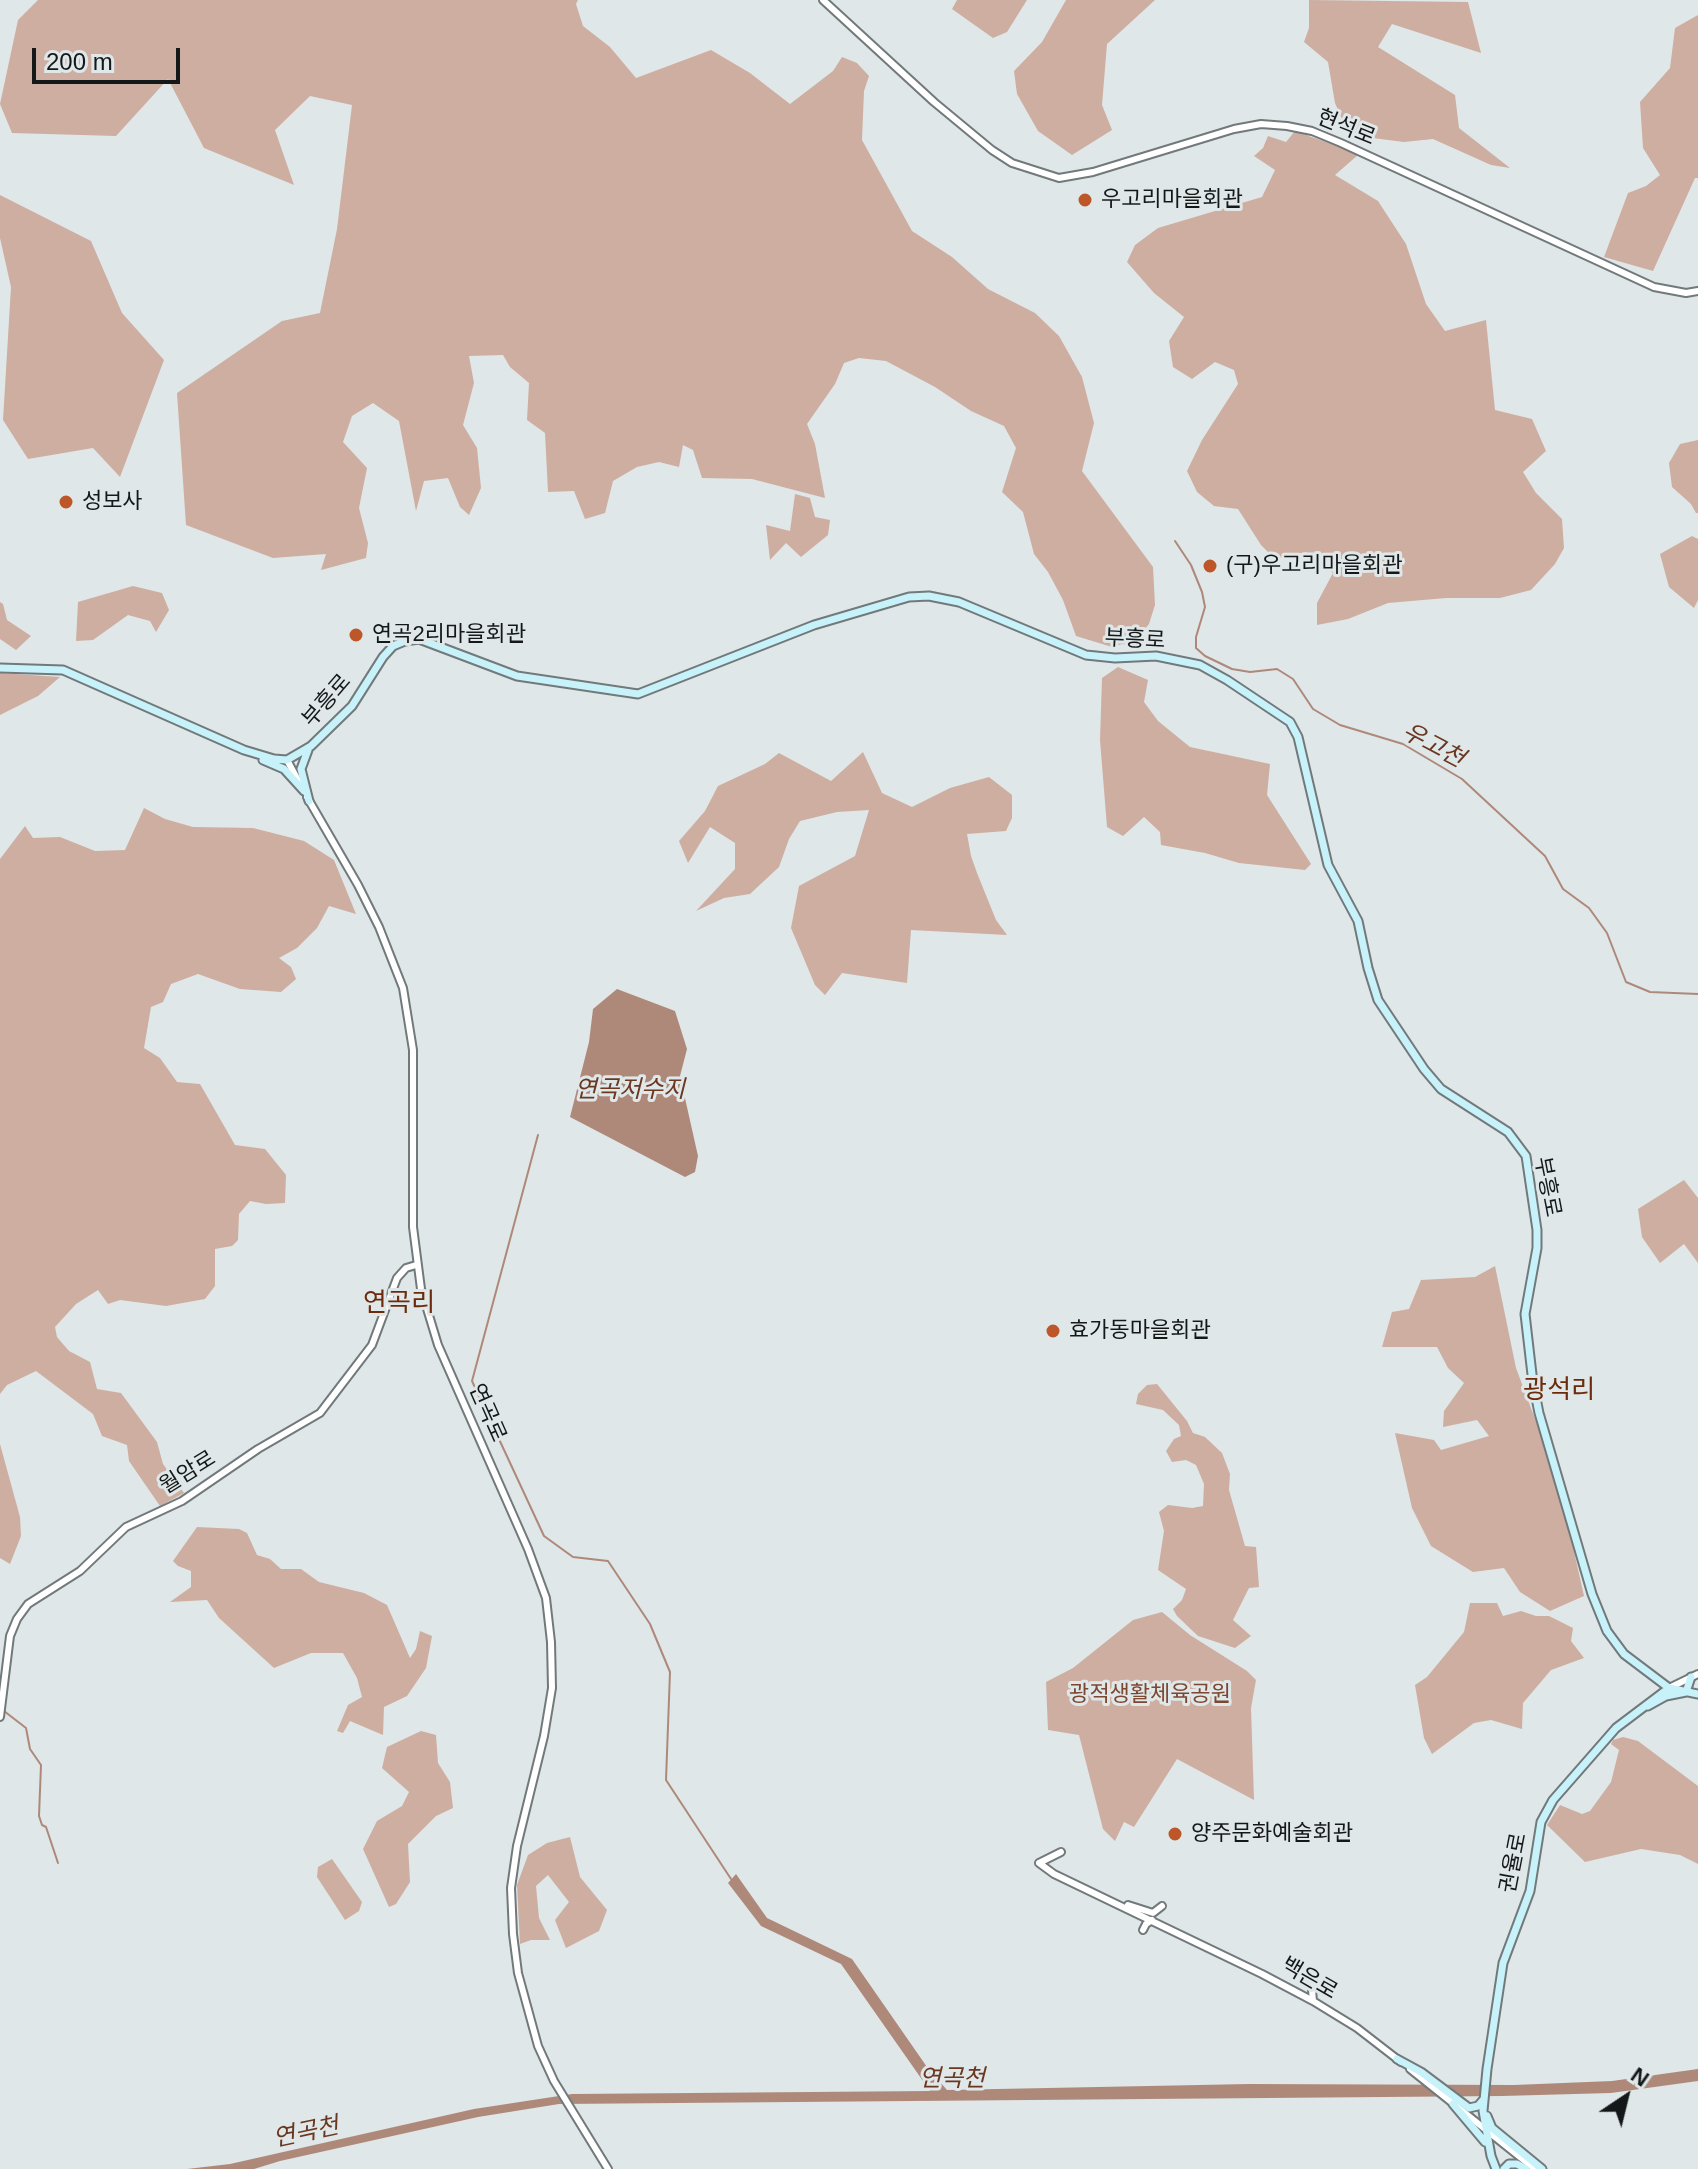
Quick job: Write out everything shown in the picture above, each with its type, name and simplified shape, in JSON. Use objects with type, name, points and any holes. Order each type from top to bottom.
[{"type":"main road","name":"부흥로","points":[[287,760],[311,746],[352,706],[383,657],[393,646],[405,641],[419,639],[517,676],[638,694],[814,625],[909,597],[929,596],[959,602],[1086,655],[1115,658],[1156,656],[1200,665],[1227,680],[1290,722],[1298,737],[1328,865],[1358,921],[1378,1000],[1441,1089],[1508,1132],[1526,1156],[1537,1230],[1533,1271],[1527,1292],[1525,1331],[1539,1413],[1592,1594],[1614,1644],[1669,1688],[1698,1694]]},
{"type":"main road","points":[[0,668],[63,670],[284,769],[304,791]]},
{"type":"main road","points":[[309,801],[301,769],[311,746]]},
{"type":"main road","points":[[244,750],[287,760]]},
{"type":"main road","points":[[1640,1667],[1653,1683],[1652,1699]]},
{"type":"main road","points":[[1641,1707],[1651,1706],[1666,1696],[1686,1692],[1694,1675]]},
{"type":"main road","name":"권율로","points":[[1484,2101],[1501,1973],[1510,1938],[1530,1891],[1541,1822],[1553,1800],[1610,1734],[1669,1688]]},
{"type":"main road","points":[[1397,2059],[1452,2100],[1484,2140],[1494,2169]]},
{"type":"main road","points":[[1452,2100],[1473,2108],[1484,2101]]},
{"type":"main road","points":[[1484,2101],[1494,2169]]},
{"type":"main road","points":[[1484,2101],[1492,2128],[1542,2169]]},
{"type":"main road","points":[[1504,2169],[1509,2164],[1526,2169]]},
{"type":"street","name":"현석로","points":[[823,0],[934,102],[992,150],[1006,160],[1059,178],[1093,172],[1234,129],[1261,124],[1312,131],[1654,287],[1686,293],[1698,291]]},
{"type":"street","name":"연곡로","points":[[287,760],[358,885],[379,927],[403,988],[413,1050],[413,1227],[416,1265],[426,1312],[524,1539],[546,1598],[552,1651],[550,1699],[518,1838],[511,1905],[515,1955],[538,2046],[573,2113],[608,2169]]},
{"type":"street","name":"월암로","points":[[1,1712],[10,1636],[28,1604],[80,1571],[121,1530],[175,1505],[258,1449],[320,1413],[372,1345],[397,1278],[406,1268],[416,1265]]},
{"type":"street","name":"권율로","points":[[1669,1688],[1694,1675]]},
{"type":"street","name":"백은로","points":[[1061,1852],[1039,1863],[1054,1874],[1313,2001],[1357,2028],[1397,2059]]},
{"type":"street","points":[[1107,1899],[1153,1913],[1162,1906],[1154,1921],[1146,1924],[1143,1930]]},
{"type":"street","points":[[1311,1978],[1313,2001]]},
{"type":"street","points":[[1452,2100],[1535,2169]]},
{"type":"green space","points":[[38,0],[578,0],[576,4],[583,26],[610,47],[636,78],[711,50],[750,73],[790,104],[833,71],[842,57],[857,63],[869,76],[864,91],[862,140],[912,231],[952,257],[988,289],[1035,313],[1059,336],[1082,377],[1094,423],[1082,471],[1153,567],[1155,605],[1149,624],[1139,636],[1140,646],[1122,644],[1112,647],[1076,636],[1063,600],[1034,554],[1023,512],[1002,492],[1016,448],[1004,426],[971,411],[935,387],[886,361],[859,358],[844,363],[835,384],[807,424],[815,444],[825,498],[752,479],[702,478],[693,450],[683,445],[679,467],[659,462],[637,467],[613,481],[605,513],[585,519],[574,491],[548,492],[545,433],[527,420],[529,383],[510,367],[503,355],[469,356],[474,383],[463,425],[477,448],[481,488],[469,515],[460,507],[448,478],[424,481],[416,511],[399,421],[373,403],[352,416],[343,442],[367,468],[359,508],[368,543],[366,558],[321,570],[326,554],[273,558],[186,525],[177,393],[282,321],[320,313],[337,229],[352,105],[310,96],[275,130],[294,185],[204,148],[168,79],[116,136],[12,133],[0,104],[18,20]]},
{"type":"green space","points":[[957,0],[1027,0],[1007,32],[993,38],[952,9]]},
{"type":"green space","points":[[1066,0],[1155,0],[1107,44],[1102,105],[1112,130],[1072,155],[1038,131],[1017,94],[1014,71],[1042,42]]},
{"type":"green space","points":[[1309,0],[1468,2],[1481,53],[1392,24],[1378,47],[1455,95],[1459,128],[1510,168],[1491,165],[1433,139],[1404,142],[1349,135],[1335,103],[1328,62],[1304,42],[1309,28]]},
{"type":"green space","points":[[1698,15],[1698,178],[1695,178],[1653,271],[1604,257],[1628,193],[1646,186],[1660,175],[1643,148],[1640,102],[1670,68],[1675,28]]},
{"type":"green space","points":[[1295,131],[1359,154],[1335,175],[1378,201],[1406,244],[1426,304],[1445,331],[1486,320],[1495,410],[1532,419],[1546,451],[1523,472],[1536,493],[1562,519],[1564,548],[1555,564],[1531,590],[1500,598],[1446,598],[1388,603],[1348,619],[1317,625],[1317,603],[1333,573],[1306,552],[1275,559],[1261,545],[1238,509],[1214,506],[1197,492],[1187,471],[1202,440],[1238,384],[1234,370],[1215,362],[1192,379],[1173,367],[1169,341],[1184,317],[1154,293],[1127,262],[1135,245],[1158,228],[1262,197],[1275,170],[1254,156],[1263,148],[1268,136],[1286,142]]},
{"type":"green space","points":[[0,195],[91,241],[122,313],[164,360],[120,477],[93,448],[28,459],[3,420],[11,287],[0,238]]},
{"type":"green space","points":[[1698,440],[1696,513],[1691,504],[1672,487],[1669,463],[1680,444]]},
{"type":"green space","points":[[795,494],[810,498],[815,517],[830,520],[828,535],[801,557],[786,543],[770,560],[766,525],[790,531]]},
{"type":"green space","points":[[1692,536],[1698,539],[1698,600],[1694,608],[1669,587],[1660,554]]},
{"type":"green space","points":[[133,586],[162,593],[169,610],[156,632],[150,621],[128,615],[93,640],[76,641],[78,602]]},
{"type":"green space","points":[[0,602],[7,620],[31,636],[16,650],[0,639]]},
{"type":"green space","points":[[1118,667],[1148,680],[1144,702],[1158,721],[1190,747],[1270,764],[1267,795],[1311,864],[1305,870],[1239,863],[1161,845],[1160,832],[1144,817],[1123,836],[1107,827],[1100,740],[1102,678]]},
{"type":"green space","points":[[0,673],[60,677],[38,696],[0,715]]},
{"type":"green space","points":[[863,752],[882,793],[912,807],[950,788],[989,777],[1012,795],[1012,818],[1006,831],[967,834],[977,873],[996,920],[1007,935],[911,930],[907,983],[842,973],[825,995],[815,985],[791,928],[799,886],[855,856],[869,810],[837,812],[800,821],[789,839],[779,867],[750,894],[724,898],[696,911],[735,869],[735,843],[710,827],[688,863],[679,841],[705,811],[718,786],[765,764],[779,753],[831,781]]},
{"type":"green space","points":[[144,808],[165,819],[193,827],[253,828],[304,841],[334,860],[356,914],[329,906],[317,928],[297,948],[279,958],[291,967],[296,979],[281,992],[240,989],[198,974],[171,984],[163,1002],[151,1007],[144,1048],[160,1058],[177,1082],[200,1084],[235,1145],[265,1149],[286,1175],[285,1203],[250,1201],[239,1214],[238,1240],[232,1246],[215,1249],[215,1286],[205,1299],[166,1306],[120,1300],[108,1304],[98,1290],[76,1304],[55,1327],[57,1337],[69,1351],[90,1362],[97,1389],[121,1393],[157,1442],[163,1464],[184,1493],[160,1506],[129,1461],[127,1445],[102,1436],[93,1414],[36,1371],[7,1385],[0,1394],[0,859],[25,826],[33,838],[60,837],[95,851],[125,850]]},
{"type":"green space","points":[[1684,1180],[1698,1198],[1698,1263],[1684,1244],[1660,1263],[1642,1237],[1638,1209]]},
{"type":"green space","points":[[1495,1266],[1516,1368],[1544,1443],[1566,1516],[1584,1596],[1550,1611],[1520,1592],[1504,1568],[1473,1572],[1431,1546],[1412,1508],[1395,1433],[1434,1440],[1441,1450],[1489,1436],[1477,1420],[1443,1427],[1444,1411],[1464,1383],[1448,1368],[1437,1347],[1382,1347],[1392,1312],[1409,1309],[1421,1280],[1475,1277]]},
{"type":"green space","points":[[1157,1384],[1193,1433],[1205,1437],[1222,1453],[1230,1474],[1229,1490],[1245,1546],[1256,1547],[1259,1587],[1249,1588],[1233,1620],[1251,1636],[1235,1648],[1198,1636],[1177,1616],[1173,1609],[1182,1600],[1186,1589],[1158,1570],[1164,1531],[1159,1512],[1168,1505],[1203,1506],[1204,1484],[1196,1465],[1186,1460],[1172,1462],[1166,1451],[1174,1439],[1181,1436],[1179,1425],[1163,1410],[1136,1404],[1138,1394],[1147,1385]]},
{"type":"green space","points":[[0,1444],[20,1517],[21,1536],[10,1564],[0,1558]]},
{"type":"green space","points":[[197,1527],[239,1529],[247,1533],[257,1555],[270,1559],[281,1569],[301,1569],[319,1582],[364,1593],[387,1605],[410,1658],[416,1649],[420,1631],[432,1636],[426,1668],[407,1696],[384,1707],[383,1735],[350,1721],[343,1733],[337,1731],[348,1705],[362,1697],[357,1678],[343,1653],[311,1653],[274,1668],[219,1618],[207,1600],[170,1602],[191,1587],[191,1571],[173,1561]]},
{"type":"green space","points":[[1470,1603],[1497,1603],[1503,1616],[1521,1611],[1549,1616],[1573,1628],[1571,1641],[1584,1658],[1551,1670],[1523,1703],[1522,1729],[1491,1720],[1474,1723],[1432,1754],[1424,1738],[1415,1685],[1427,1677],[1464,1632]]},
{"type":"green space","name":"광적생활체육공원","points":[[1162,1612],[1256,1680],[1251,1708],[1254,1800],[1177,1759],[1134,1827],[1124,1822],[1115,1841],[1103,1829],[1079,1735],[1048,1730],[1046,1682],[1073,1668],[1133,1620]]},
{"type":"green space","points":[[421,1731],[436,1735],[438,1763],[450,1782],[453,1808],[436,1816],[408,1844],[410,1882],[396,1904],[389,1907],[363,1849],[377,1821],[402,1806],[409,1792],[382,1768],[387,1747]]},
{"type":"green space","points":[[1623,1737],[1638,1741],[1698,1786],[1698,1864],[1680,1855],[1641,1849],[1585,1862],[1547,1825],[1560,1805],[1582,1814],[1590,1811],[1611,1782],[1619,1750],[1611,1744],[1613,1740]]},
{"type":"green space","points":[[570,1837],[580,1877],[607,1910],[599,1931],[566,1948],[555,1920],[569,1902],[548,1875],[536,1886],[539,1918],[550,1940],[531,1940],[520,1944],[517,1885],[528,1855],[547,1843]]},
{"type":"green space","points":[[332,1859],[362,1902],[359,1911],[345,1920],[317,1877],[318,1867]]},
{"type":"water","name":"연곡저수지","points":[[617,989],[675,1011],[687,1049],[680,1076],[698,1156],[695,1172],[685,1177],[570,1117],[589,1042],[593,1009]]},
{"type":"water","points":[[736,1874],[767,1918],[852,1959],[927,2067],[947,2090],[1249,2084],[1514,2085],[1612,2081],[1698,2069],[1698,2081],[1611,2093],[1502,2096],[559,2104],[478,2117],[254,2169],[187,2169],[230,2164],[474,2109],[572,2094],[930,2091],[841,1964],[761,1926],[728,1883]]},
{"type":"waterway","name":"우고천","points":[[1175,541],[1191,565],[1202,592],[1205,607],[1196,648],[1205,656],[1232,669],[1250,672],[1277,669],[1293,679],[1313,709],[1340,725],[1403,744],[1462,779],[1545,856],[1563,889],[1589,908],[1607,933],[1626,982],[1650,992],[1698,994]]},
{"type":"waterway","points":[[538,1135],[472,1381],[544,1536],[573,1557],[608,1561],[650,1624],[670,1672],[666,1780],[731,1879]]},
{"type":"waterway","points":[[4,1711],[26,1728],[30,1749],[41,1765],[39,1816],[58,1863]]},
{"type":"place","name":"우고리마을회관","points":[[1085,200]]},
{"type":"place","name":"성보사","points":[[66,502]]},
{"type":"place","name":"(구)우고리마을회관","points":[[1210,566]]},
{"type":"place","name":"연곡2리마을회관","points":[[356,635]]},
{"type":"place","name":"효가동마을회관","points":[[1053,1331]]},
{"type":"place","name":"양주문화예술회관","points":[[1175,1834]]},
{"type":"district","name":"연곡리","points":[[399,1304]]},
{"type":"district","name":"광석리","points":[[1559,1391]]},
{"type":"water label","name":"연곡천","points":[[952,2079]]},
{"type":"water label","name":"연곡천","points":[[306,2133]]}]
